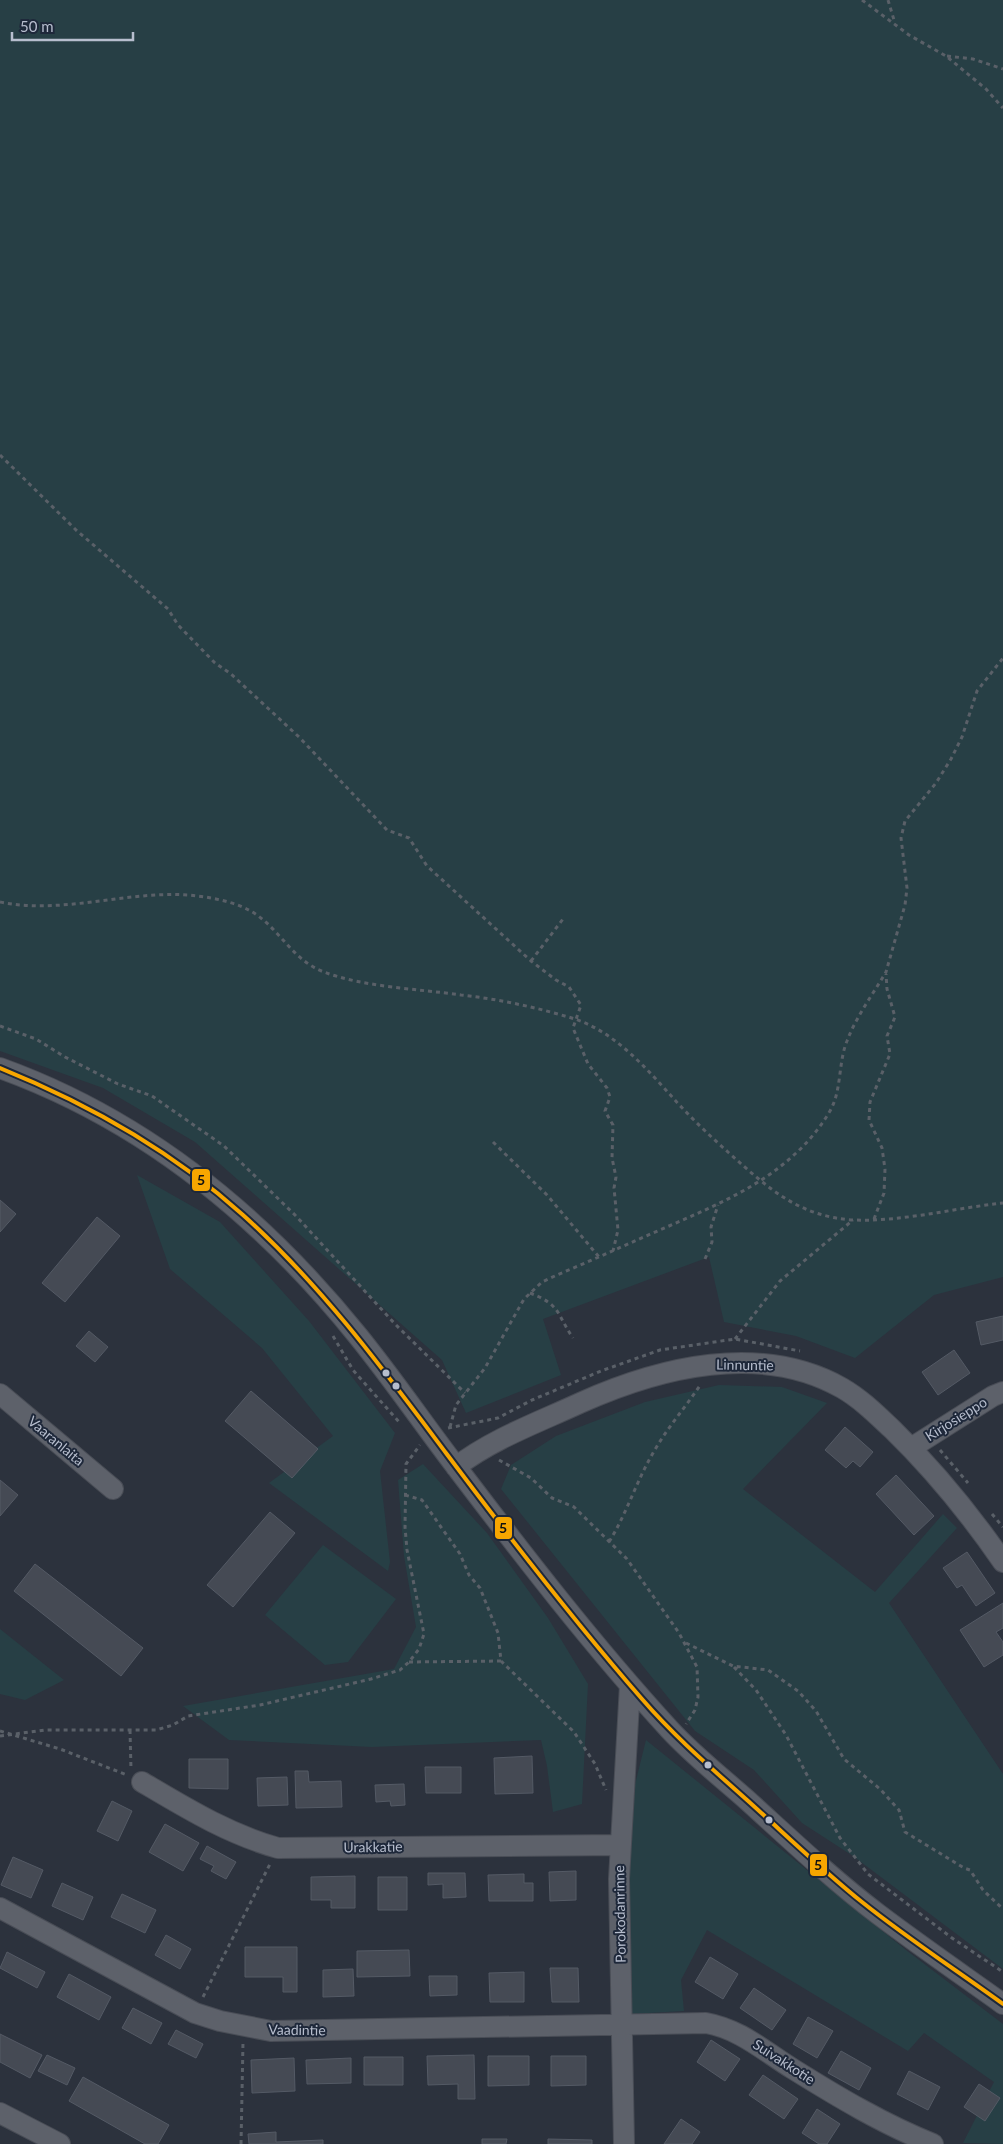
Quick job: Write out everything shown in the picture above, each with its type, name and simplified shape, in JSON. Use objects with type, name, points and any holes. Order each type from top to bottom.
[{"type":"street","points":[[0,1068],[39,1084],[123,1126],[169,1155],[249,1218],[303,1273],[358,1336],[456,1467],[630,1685],[677,1738],[825,1872],[878,1914],[1003,2004]]},
{"type":"street","name":"Linnuntie","points":[[456,1467],[486,1447],[606,1391],[672,1371],[709,1365],[766,1364],[791,1368],[817,1376],[863,1401],[919,1442],[1003,1562]]},
{"type":"street","name":"Kirjosieppo","points":[[919,1442],[1003,1392]]},
{"type":"street","name":"Vaaranlaita","points":[[0,1394],[113,1489]]},
{"type":"street","name":"Porokodanrinne","points":[[624,2144],[623,2026],[619,1931],[620,1845],[630,1685]]},
{"type":"street","name":"Urakkatie","points":[[137,1780],[212,1822],[255,1841],[278,1848],[620,1845]]},
{"type":"street","name":"Vaadintie","points":[[0,1908],[195,2013],[243,2026],[270,2031],[623,2026]]},
{"type":"street","name":"Suivakkotie","points":[[623,2026],[706,2023],[733,2030],[873,2117],[933,2144]]},
{"type":"street","points":[[0,2113],[60,2144]]},
{"type":"path","points":[[862,0],[909,35],[946,56],[986,89],[1003,108]]},
{"type":"path","points":[[888,0],[894,22]]},
{"type":"path","points":[[946,56],[973,59],[1003,69]]},
{"type":"path","points":[[0,455],[76,530],[168,609],[178,625],[208,657],[299,737],[387,830],[409,838],[427,866],[531,961],[556,980],[569,987],[581,1005],[573,1028],[588,1064],[606,1088],[610,1097],[605,1110],[613,1125],[612,1158],[616,1177],[614,1188],[618,1230],[613,1251]]},
{"type":"path","points":[[802,1352],[735,1340],[677,1346],[650,1352],[532,1400],[498,1418],[450,1428],[456,1405],[485,1368],[514,1314],[530,1293],[542,1282],[718,1204],[760,1181],[799,1152],[831,1110],[839,1085],[846,1042],[886,972],[905,905],[907,888],[901,838],[905,821],[936,783],[951,759],[962,737],[977,691],[1003,658]]},
{"type":"path","points":[[0,902],[38,906],[181,894],[218,899],[239,905],[256,915],[297,956],[326,973],[382,985],[478,997],[575,1019],[590,1025],[613,1038],[648,1069],[683,1110],[772,1192],[801,1207],[835,1217],[854,1220],[1003,1203]]},
{"type":"path","points":[[531,961],[563,920]]},
{"type":"path","points":[[874,1219],[884,1193],[885,1169],[882,1148],[870,1120],[870,1102],[890,1054],[887,1036],[895,1017],[887,989],[886,972]]},
{"type":"path","points":[[0,1026],[36,1038],[65,1057],[118,1084],[152,1096],[224,1146],[296,1216],[395,1324],[465,1393]]},
{"type":"path","points":[[494,1142],[547,1195],[599,1257]]},
{"type":"path","points":[[705,1258],[712,1242],[711,1227],[718,1204]]},
{"type":"path","points":[[735,1340],[780,1281],[854,1220]]},
{"type":"path","points":[[530,1293],[548,1300],[556,1308],[573,1338]]},
{"type":"path","points":[[329,1330],[353,1370],[402,1426]]},
{"type":"path","points":[[609,1542],[626,1514],[652,1454],[670,1424],[700,1385],[709,1365]]},
{"type":"path","points":[[0,1736],[8,1733],[45,1730],[156,1730],[173,1725],[188,1716],[260,1705],[371,1679],[400,1670],[419,1649],[424,1634],[407,1550],[406,1464],[419,1446],[414,1439]]},
{"type":"path","points":[[919,1442],[955,1465],[971,1486]]},
{"type":"path","points":[[486,1447],[499,1460],[531,1478],[552,1498],[574,1508],[627,1559],[686,1643],[697,1667],[698,1698],[695,1710],[677,1738]]},
{"type":"path","points":[[405,1495],[422,1500],[460,1554],[469,1575],[480,1588],[498,1632],[500,1661],[574,1732],[595,1764],[608,1794]]},
{"type":"path","points":[[987,1507],[1003,1527]]},
{"type":"path","points":[[686,1643],[734,1666],[768,1670],[798,1692],[816,1711],[844,1759],[880,1790],[899,1810],[905,1832],[970,1870],[983,1890],[1003,1908]]},
{"type":"path","points":[[409,1662],[500,1661]]},
{"type":"path","points":[[734,1666],[756,1690],[786,1735],[840,1838],[868,1874],[952,1938],[1003,1972]]},
{"type":"path","points":[[130,1730],[130,1762],[137,1780]]},
{"type":"path","points":[[0,1731],[60,1749],[137,1780]]},
{"type":"path","points":[[195,2013],[278,1848]]},
{"type":"path","points":[[241,2144],[243,2026]]},
{"type":"green space","points":[[0,0],[1003,0],[1003,1277],[934,1295],[855,1358],[796,1336],[724,1322],[709,1257],[543,1319],[561,1375],[466,1413],[442,1360],[195,1142],[103,1088],[0,1051]]},
{"type":"green space","points":[[137,1175],[220,1222],[309,1321],[395,1433],[380,1471],[390,1562],[388,1571],[269,1483],[333,1436],[262,1348],[170,1269]]},
{"type":"green space","points":[[719,1385],[782,1387],[827,1403],[743,1489],[875,1592],[943,1514],[957,1528],[889,1603],[1003,1774],[1003,1969],[853,1856],[802,1823],[754,1770],[695,1731],[501,1489],[511,1465],[556,1436],[645,1402]]},
{"type":"green space","points":[[423,1464],[487,1533],[548,1618],[588,1684],[582,1804],[553,1812],[547,1766],[541,1740],[372,1747],[229,1740],[183,1706],[394,1669],[416,1627],[404,1556],[398,1480]]},
{"type":"green space","points":[[323,1545],[396,1599],[348,1662],[325,1665],[265,1615]]},
{"type":"green space","points":[[0,1629],[64,1680],[25,1700],[0,1694]]},
{"type":"green space","points":[[646,1740],[906,1950],[1003,2024],[1003,2144],[963,2143],[994,2082],[924,2033],[908,2051],[707,1930],[681,1980],[684,2011],[631,2014],[620,1845]]},
{"type":"building","points":[[0,1200],[16,1214],[0,1232]]},
{"type":"building","points":[[97,1217],[120,1236],[65,1302],[42,1283]]},
{"type":"building","points":[[1003,1316],[1003,1340],[981,1345],[976,1322]]},
{"type":"building","points":[[89,1331],[108,1347],[95,1362],[76,1346]]},
{"type":"building","points":[[954,1350],[970,1373],[938,1395],[922,1372]]},
{"type":"building","points":[[251,1391],[318,1449],[292,1478],[225,1421]]},
{"type":"building","points":[[845,1427],[873,1452],[860,1467],[853,1461],[846,1468],[825,1450]]},
{"type":"building","points":[[896,1475],[934,1516],[914,1535],[876,1494]]},
{"type":"building","points":[[0,1480],[18,1495],[0,1516]]},
{"type":"building","points":[[270,1512],[295,1533],[233,1607],[207,1585]]},
{"type":"building","points":[[967,1552],[995,1593],[976,1606],[962,1585],[957,1588],[943,1568]]},
{"type":"building","points":[[35,1564],[143,1648],[121,1676],[14,1591]]},
{"type":"building","points":[[1003,1603],[1003,1628],[996,1632],[1003,1642],[1003,1655],[984,1667],[960,1630]]},
{"type":"building","points":[[532,1756],[533,1793],[495,1794],[494,1758]]},
{"type":"building","points":[[189,1759],[228,1759],[228,1789],[189,1788]]},
{"type":"building","points":[[425,1767],[461,1767],[461,1793],[426,1793]]},
{"type":"building","points":[[295,1771],[308,1771],[309,1782],[341,1781],[342,1807],[296,1808]]},
{"type":"building","points":[[287,1777],[288,1805],[258,1806],[257,1778]]},
{"type":"building","points":[[404,1784],[405,1805],[391,1806],[390,1801],[376,1802],[375,1785]]},
{"type":"building","points":[[112,1801],[132,1811],[118,1841],[97,1831]]},
{"type":"building","points":[[165,1824],[199,1843],[183,1871],[149,1852]]},
{"type":"building","points":[[207,1846],[236,1862],[226,1879],[211,1871],[214,1866],[200,1859]]},
{"type":"building","points":[[13,1857],[43,1870],[31,1898],[1,1885]]},
{"type":"building","points":[[576,1871],[576,1900],[550,1901],[549,1872]]},
{"type":"building","points":[[428,1873],[465,1873],[466,1897],[443,1898],[443,1884],[428,1885]]},
{"type":"building","points":[[524,1874],[524,1883],[533,1883],[533,1901],[489,1901],[488,1875]]},
{"type":"building","points":[[355,1876],[355,1908],[331,1908],[331,1900],[311,1900],[311,1877]]},
{"type":"building","points":[[378,1877],[407,1877],[407,1910],[378,1910]]},
{"type":"building","points":[[62,1883],[93,1897],[83,1920],[52,1906]]},
{"type":"building","points":[[122,1894],[156,1910],[145,1933],[111,1917]]},
{"type":"building","points":[[166,1935],[191,1949],[180,1969],[155,1955]]},
{"type":"building","points":[[245,1947],[297,1947],[297,1992],[283,1992],[283,1977],[245,1977]]},
{"type":"building","points":[[409,1950],[410,1976],[357,1977],[357,1951]]},
{"type":"building","points":[[7,1952],[45,1972],[37,1988],[0,1968]]},
{"type":"building","points":[[710,1957],[738,1974],[723,1999],[695,1982]]},
{"type":"building","points":[[550,1968],[578,1968],[579,2002],[552,2002]]},
{"type":"building","points":[[353,1969],[354,1996],[323,1997],[323,1970]]},
{"type":"building","points":[[524,1972],[524,2002],[490,2002],[489,1973]]},
{"type":"building","points":[[69,1974],[111,1997],[99,2020],[57,1997]]},
{"type":"building","points":[[429,1976],[457,1976],[457,1995],[430,1996]]},
{"type":"building","points":[[754,1988],[786,2010],[772,2030],[740,2008]]},
{"type":"building","points":[[133,2008],[162,2023],[151,2044],[122,2028]]},
{"type":"building","points":[[808,2017],[833,2031],[817,2058],[793,2044]]},
{"type":"building","points":[[176,2030],[203,2044],[196,2058],[168,2044]]},
{"type":"building","points":[[0,2034],[42,2055],[30,2078],[0,2062]]},
{"type":"building","points":[[711,2040],[740,2059],[725,2081],[697,2062]]},
{"type":"building","points":[[841,2051],[871,2068],[859,2090],[828,2073]]},
{"type":"building","points":[[47,2055],[75,2068],[67,2085],[38,2071]]},
{"type":"building","points":[[474,2055],[475,2099],[458,2099],[458,2084],[428,2085],[427,2056]]},
{"type":"building","points":[[488,2056],[529,2056],[529,2085],[488,2086]]},
{"type":"building","points":[[551,2056],[586,2056],[586,2085],[551,2086]]},
{"type":"building","points":[[364,2057],[403,2057],[403,2085],[364,2085]]},
{"type":"building","points":[[294,2058],[295,2091],[252,2093],[251,2060]]},
{"type":"building","points":[[351,2058],[351,2083],[307,2084],[306,2060]]},
{"type":"building","points":[[909,2071],[940,2087],[928,2110],[897,2094]]},
{"type":"building","points":[[763,2075],[798,2099],[784,2119],[749,2095]]},
{"type":"building","points":[[83,2077],[169,2125],[158,2144],[145,2144],[69,2101]]},
{"type":"building","points":[[979,2084],[1000,2098],[985,2121],[964,2107]]},
{"type":"building","points":[[817,2109],[840,2124],[827,2144],[819,2144],[802,2133]]},
{"type":"building","points":[[681,2119],[700,2132],[692,2144],[664,2144]]},
{"type":"building","points":[[276,2132],[276,2142],[323,2140],[323,2144],[249,2144],[248,2134]]},
{"type":"building","points":[[482,2139],[507,2139],[506,2144],[482,2144]]},
{"type":"building","points":[[548,2139],[592,2140],[592,2144],[548,2144]]},
{"type":"transit line","name":"5","points":[[0,1068],[97,1113],[158,1149],[216,1191],[272,1242],[351,1329],[542,1578],[616,1669],[667,1726],[847,1890],[896,1928],[1003,2004]]}]
